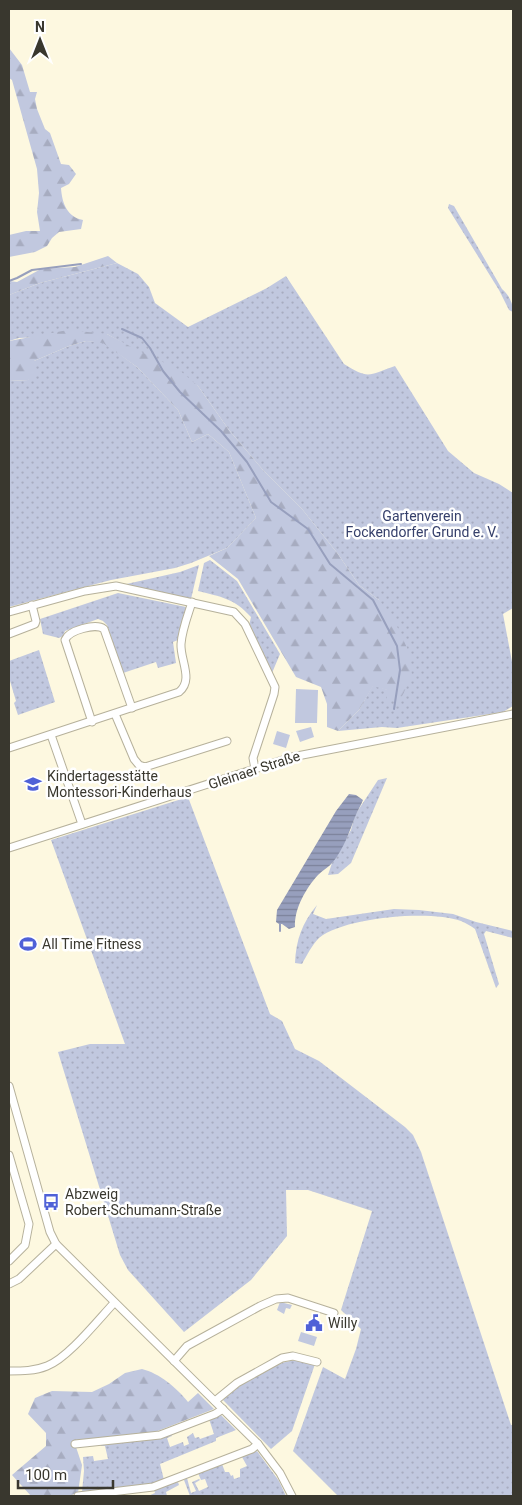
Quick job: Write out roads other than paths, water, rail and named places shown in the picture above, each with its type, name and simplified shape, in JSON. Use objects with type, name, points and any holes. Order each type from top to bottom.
[{"type":"street","points":[[9,612],[101,588],[116,586],[228,609],[241,618],[274,683],[274,694],[253,758],[255,769]]},
{"type":"street","points":[[9,748],[179,692],[186,684],[181,641],[192,602]]},
{"type":"street","points":[[9,634],[35,624],[32,605]]},
{"type":"street","points":[[92,722],[66,643],[66,637],[69,634],[94,626],[100,626],[104,629],[132,708]]},
{"type":"street","points":[[115,714],[134,759],[139,765],[145,767],[227,741]]},
{"type":"street","name":"Gleinaer Straße","points":[[9,848],[292,757],[513,714]]},
{"type":"street","points":[[51,734],[82,824]]},
{"type":"street","points":[[9,1086],[50,1232],[56,1244],[258,1444],[280,1473],[292,1496]]},
{"type":"street","points":[[9,1116],[17,1114]]},
{"type":"street","points":[[9,1155],[28,1224],[25,1245],[9,1261]]},
{"type":"street","points":[[9,1284],[19,1279],[56,1244]]},
{"type":"street","points":[[174,1361],[187,1346],[276,1299],[288,1298],[334,1313]]},
{"type":"street","points":[[9,1371],[30,1370],[50,1365],[64,1355],[114,1303]]},
{"type":"street","points":[[215,1402],[237,1383],[282,1358],[290,1356],[317,1362]]},
{"type":"street","points":[[75,1444],[160,1435],[215,1414],[223,1409]]},
{"type":"street","points":[[78,1496],[153,1488],[252,1449],[258,1444]]},
{"type":"waterway","points":[[9,281],[32,270],[81,264]]},
{"type":"waterway","points":[[122,329],[142,338],[163,371],[180,392],[221,431],[247,462],[271,502],[308,529],[330,564],[373,600],[397,646],[400,670],[394,709]]},
{"type":"waterway","points":[[280,924],[280,931]]},
{"type":"place","name":"Kindertagesstätte Montessori-Kinderhaus","points":[[33,784]]},
{"type":"place","name":"All Time Fitness","points":[[28,944]]},
{"type":"place","name":"Abzweig Robert-Schumann-Straße","points":[[51,1202]]},
{"type":"place","name":"Willy","points":[[314,1323]]},
{"type":"park label","name":"Gartenverein Fockendorfer Grund e. V.","points":[[422,524]]}]
